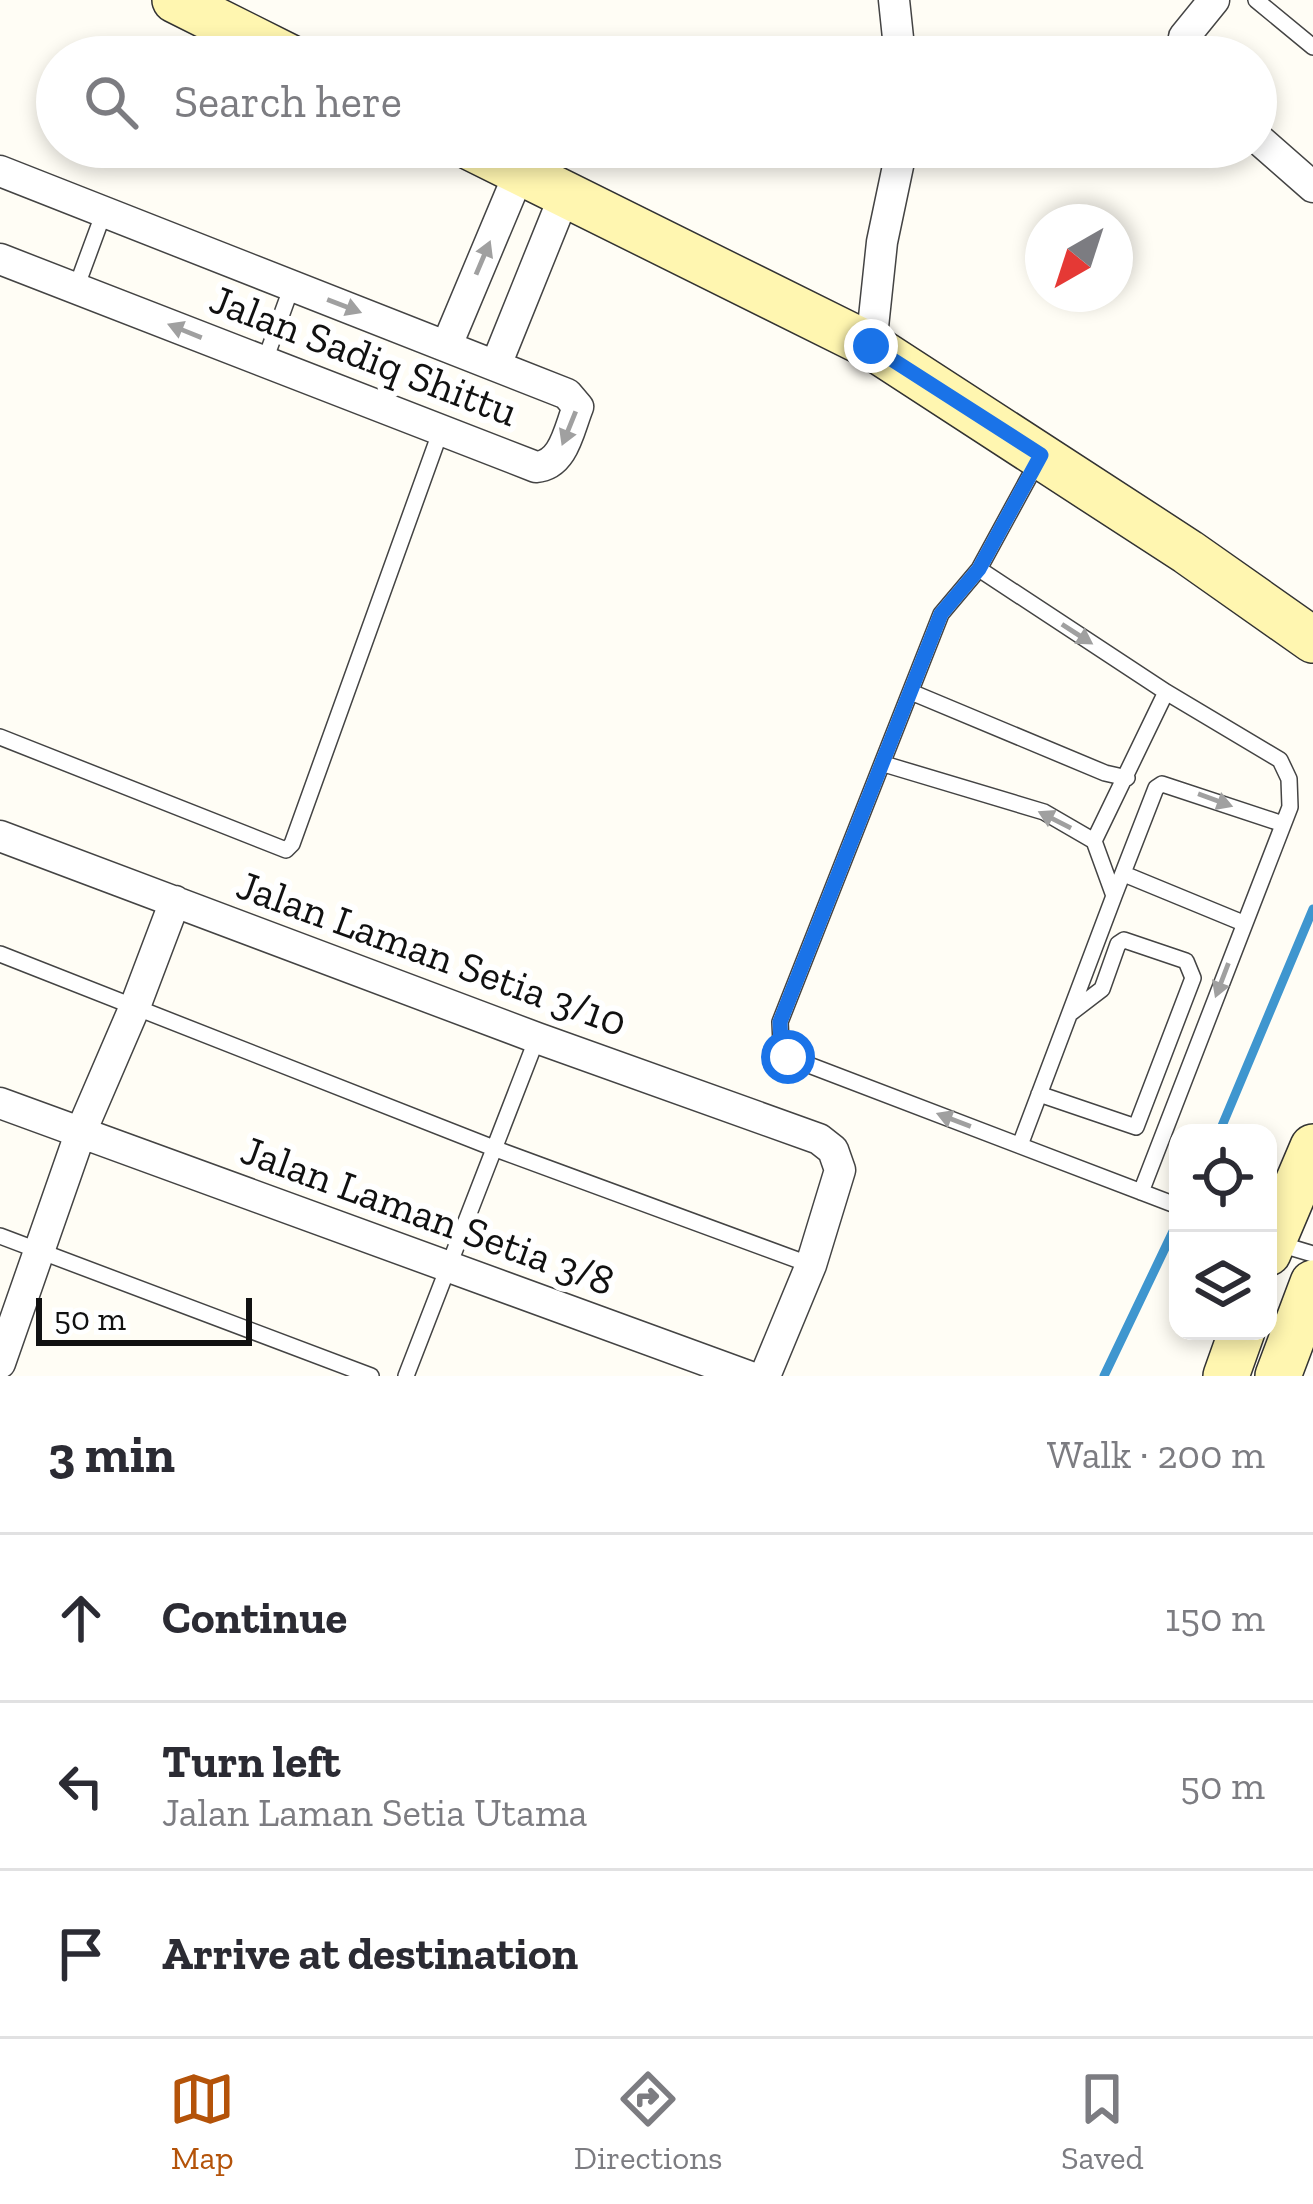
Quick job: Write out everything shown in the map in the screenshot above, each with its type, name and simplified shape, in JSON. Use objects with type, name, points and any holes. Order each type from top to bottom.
[{"type":"street","points":[[175,0],[247,36]]},
{"type":"street","points":[[894,0],[898,36]]},
{"type":"street","points":[[1190,36],[1214,0]]},
{"type":"street","points":[[1277,155],[1313,187]]},
{"type":"street","points":[[514,168],[871,346],[1313,640]]},
{"type":"street","points":[[871,346],[881,242],[897,168]]},
{"type":"street","name":"Jalan Sadiq Shittu","points":[[0,171],[447,345],[567,394],[578,406],[558,457],[548,466],[536,467],[0,259]]},
{"type":"street","name":"Jalan Sadiq Shittu","points":[[447,345],[520,171]]},
{"type":"street","name":"Jalan Sadiq Shittu","points":[[496,365],[565,194]]},
{"type":"street","points":[[1188,553],[1313,610]]},
{"type":"street","name":"Jalan Laman Setia 3/10","points":[[0,836],[819,1139],[833,1150],[840,1170],[811,1265]]},
{"type":"street","points":[[0,1363],[80,1134],[175,901]]},
{"type":"street","name":"Jalan Laman Setia 3/8","points":[[0,1103],[748,1376]]},
{"type":"street","points":[[1280,1247],[1313,1147]]},
{"type":"street","points":[[765,1376],[811,1265]]},
{"type":"street","points":[[1278,1376],[1313,1283]]},
{"type":"street","points":[[1226,1376],[1238,1340]]},
{"type":"lane","points":[[1256,0],[1313,47]]},
{"type":"lane","points":[[76,288],[104,212]]},
{"type":"lane","points":[[264,363],[292,286]]},
{"type":"lane","points":[[0,737],[286,850],[441,430]]},
{"type":"lane","points":[[1041,455],[979,569],[941,614],[780,1022],[781,1044],[788,1057],[1169,1203]]},
{"type":"lane","points":[[979,569],[1166,692],[1280,760],[1289,779],[1289,807],[1283,824],[1141,1192]]},
{"type":"lane","points":[[911,692],[1127,778]]},
{"type":"lane","points":[[1094,841],[1166,692]]},
{"type":"lane","points":[[884,764],[1044,812],[1094,841],[1114,896]]},
{"type":"lane","points":[[1020,1145],[1156,788],[1162,784],[1283,824]]},
{"type":"lane","points":[[1124,874],[1243,923]]},
{"type":"lane","points":[[1039,1094],[1132,1129],[1193,978],[1186,961],[1124,940],[1118,944],[1102,989],[1069,1014]]},
{"type":"lane","points":[[0,954],[496,1149],[811,1265]]},
{"type":"lane","points":[[406,1376],[537,1038]]},
{"type":"lane","points":[[1161,1061],[1198,1044]]},
{"type":"lane","points":[[0,1236],[371,1376]]},
{"type":"waterway","points":[[1223,1124],[1313,909]]},
{"type":"waterway","points":[[1104,1376],[1173,1232]]},
{"type":"route","points":[[788,1057],[781,1044],[780,1022],[941,614],[979,569],[1041,455],[871,346]]}]
